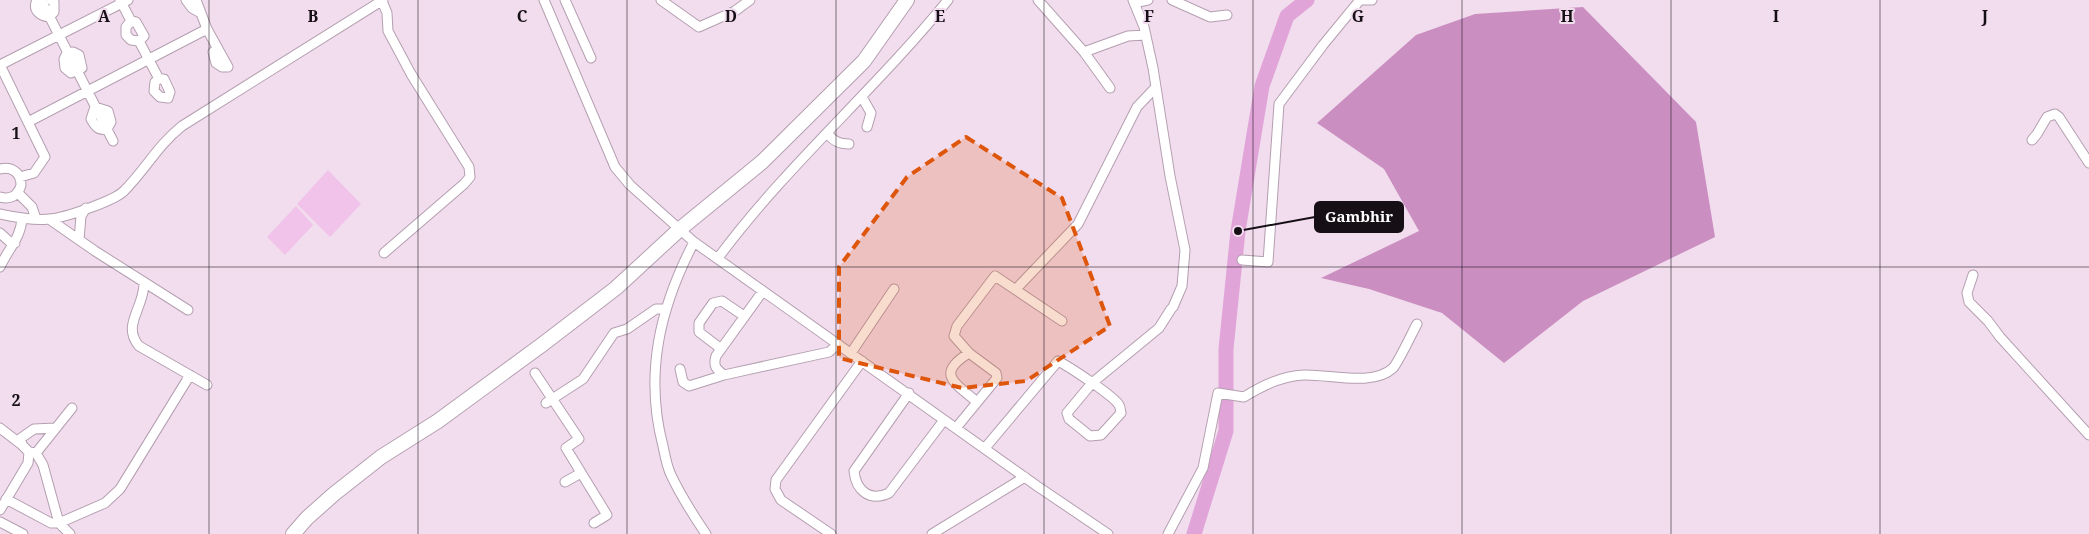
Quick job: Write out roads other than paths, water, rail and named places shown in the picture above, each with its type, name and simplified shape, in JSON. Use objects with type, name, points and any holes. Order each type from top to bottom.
[{"type":"main road","points":[[293,534],[307,518],[374,462],[438,421],[616,288],[680,228],[762,162],[864,61],[906,0]]},
{"type":"street","points":[[39,0],[113,141]]},
{"type":"street","points":[[49,17],[54,12],[54,2],[51,0]]},
{"type":"street","points":[[186,0],[192,8],[200,12]]},
{"type":"street","points":[[196,0],[217,49]]},
{"type":"street","points":[[0,214],[49,220],[108,201],[122,194],[162,143],[182,126],[382,0],[387,13],[388,31],[411,74],[469,167],[470,176],[464,184],[384,252]]},
{"type":"street","points":[[544,0],[615,167],[630,185],[694,242],[1108,534]]},
{"type":"street","points":[[565,0],[591,58]]},
{"type":"street","points":[[661,0],[692,24],[698,26],[735,11],[750,0]]},
{"type":"street","points":[[718,258],[763,200],[896,61],[948,0]]},
{"type":"street","points":[[1038,0],[1084,52],[1110,88]]},
{"type":"street","points":[[1134,0],[1138,2],[1148,0]]},
{"type":"street","points":[[985,448],[1058,361],[1070,366],[1092,383],[1120,405],[1121,413],[1101,435],[1090,436],[1069,419],[1068,413],[1092,383],[1158,328],[1172,308],[1182,286],[1185,250],[1170,176],[1153,68],[1146,35],[1134,0]]},
{"type":"street","points":[[1172,0],[1210,17],[1227,15]]},
{"type":"street","points":[[1242,260],[1268,262],[1279,104],[1322,45],[1361,0],[1372,0]]},
{"type":"street","points":[[20,177],[34,173],[45,157],[0,65],[124,1],[131,21]]},
{"type":"street","points":[[131,21],[136,22],[144,36],[139,41]]},
{"type":"street","points":[[131,21],[126,27],[126,35],[131,40],[139,41]]},
{"type":"street","points":[[28,122],[207,29]]},
{"type":"street","points":[[1084,52],[1128,36],[1146,35]]},
{"type":"street","points":[[139,41],[159,79]]},
{"type":"street","points":[[1016,289],[1078,224],[1137,107],[1155,88]]},
{"type":"street","points":[[862,97],[871,113],[867,127]]},
{"type":"street","points":[[2032,140],[2047,117],[2055,114],[2060,117],[2089,163]]},
{"type":"street","points":[[827,133],[833,141],[849,144]]},
{"type":"street","points":[[0,169],[12,169],[20,177],[21,186],[18,193],[9,198],[0,197]]},
{"type":"street","points":[[18,193],[32,207],[36,219]]},
{"type":"street","points":[[79,240],[81,216],[86,208]]},
{"type":"street","points":[[0,267],[22,228],[22,218]]},
{"type":"street","points":[[49,220],[188,310]]},
{"type":"street","points":[[0,232],[10,242],[15,243]]},
{"type":"street","points":[[694,242],[681,267],[666,309],[656,350],[654,377],[657,424],[670,474],[706,534]]},
{"type":"street","points":[[1973,275],[1967,293],[1969,302],[1988,320],[2000,337],[2089,435]]},
{"type":"street","points":[[956,428],[997,378],[996,373],[969,352],[954,336],[957,326],[996,276],[1062,321]]},
{"type":"street","points":[[144,282],[142,300],[132,323],[133,339],[139,346],[207,385]]},
{"type":"street","points":[[851,353],[894,289]]},
{"type":"street","points":[[724,375],[717,370],[714,364],[720,348],[763,291]]},
{"type":"street","points":[[720,348],[699,332],[699,323],[713,303],[722,301],[744,316]]},
{"type":"street","points":[[549,401],[583,378],[614,333],[627,329],[656,309],[666,309]]},
{"type":"street","points":[[1168,534],[1203,468],[1218,393],[1244,397],[1261,386],[1303,375],[1357,378],[1373,377],[1386,373],[1395,366],[1417,324]]},
{"type":"street","points":[[680,369],[683,382],[689,386],[724,375],[829,352],[838,344]]},
{"type":"street","points":[[969,352],[952,365],[950,374],[953,381],[977,402]]},
{"type":"street","points":[[831,534],[781,500],[774,489],[776,480],[862,361]]},
{"type":"street","points":[[535,373],[549,401],[579,439],[566,448],[607,515],[594,523]]},
{"type":"street","points":[[63,530],[116,495],[190,374]]},
{"type":"street","points":[[909,393],[854,471],[855,480],[864,492],[872,497],[889,493],[944,420]]},
{"type":"street","points":[[0,510],[33,452],[72,408]]},
{"type":"street","points":[[0,428],[33,452],[43,465],[63,530]]},
{"type":"street","points":[[22,445],[20,438],[34,429],[55,428]]},
{"type":"street","points":[[565,482],[581,473]]},
{"type":"street","points":[[932,534],[1025,477]]},
{"type":"street","points":[[6,499],[63,530]]},
{"type":"street","points":[[0,522],[23,534]]},
{"type":"waterway","points":[[1194,534],[1226,431],[1226,349],[1238,231],[1262,86],[1287,16],[1307,0]]},
{"type":"place","name":"Gambhir","points":[[1238,231]]}]
